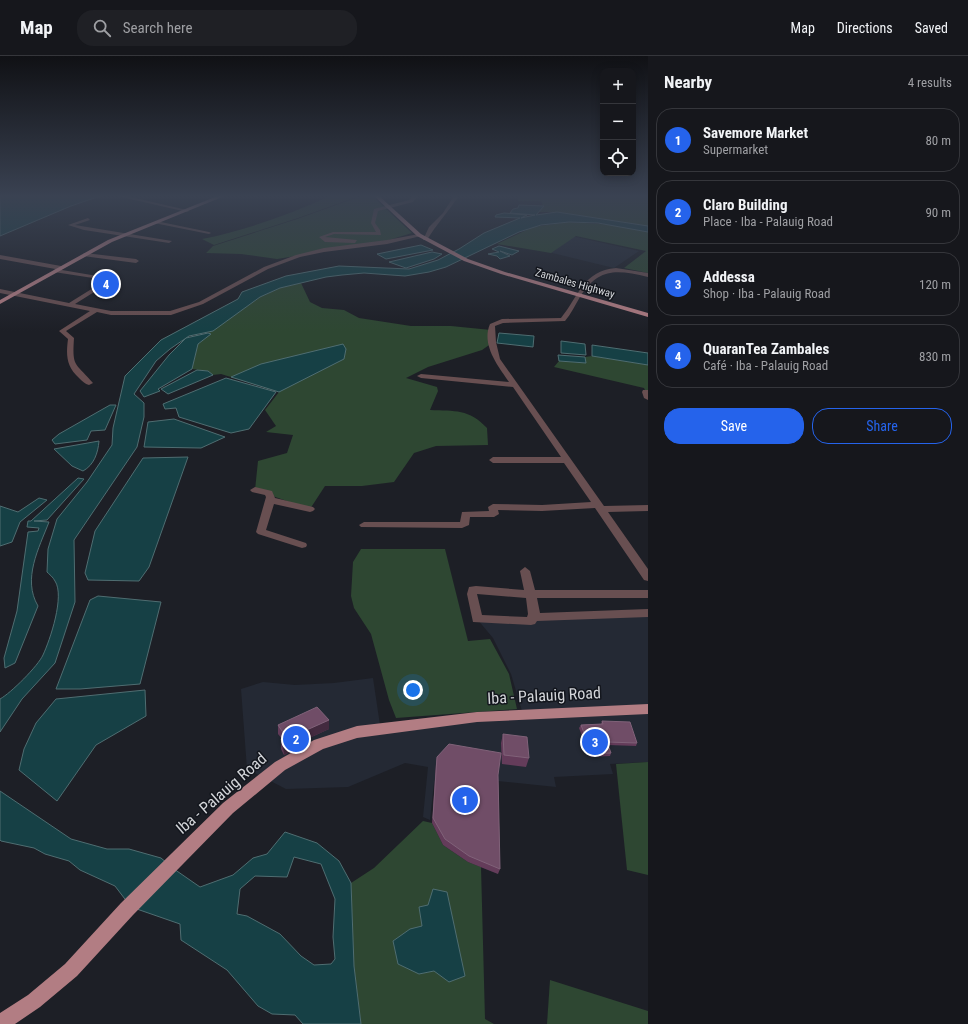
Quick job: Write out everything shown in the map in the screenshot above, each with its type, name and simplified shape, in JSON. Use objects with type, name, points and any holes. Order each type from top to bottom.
[{"type":"main road","points":[[0,302],[14,293],[114,240]]},
{"type":"main road","name":"Zambales Highway","points":[[427,240],[466,260],[503,273],[648,315]]},
{"type":"main road","name":"Iba - Palauig Road","points":[[4,1023],[34,1001],[71,970],[127,909],[228,808],[255,786],[302,753],[334,739],[357,732],[477,716],[648,709]]},
{"type":"street","points":[[164,240],[169,241]]},
{"type":"street","points":[[333,240],[379,240]]},
{"type":"street","points":[[0,291],[96,310],[130,314],[175,312],[201,303],[266,268],[298,256],[324,250],[394,240]]},
{"type":"street","points":[[85,255],[136,261]]},
{"type":"street","points":[[0,258],[112,279],[71,304]]},
{"type":"street","points":[[648,275],[615,270],[604,270],[596,276],[579,294],[563,320],[502,321],[492,325],[492,342],[497,359],[648,577]]},
{"type":"street","points":[[89,383],[72,369],[70,353],[71,338],[62,331],[96,310]]},
{"type":"street","points":[[421,376],[514,385]]},
{"type":"street","points":[[493,460],[568,460]]},
{"type":"street","points":[[255,490],[270,492],[270,500],[261,532],[302,546]]},
{"type":"street","points":[[270,500],[310,509]]},
{"type":"street","points":[[364,525],[462,525],[466,523],[464,514],[494,514],[493,507],[648,508]]},
{"type":"street","points":[[525,571],[531,594],[534,617],[532,617],[531,621],[477,619],[472,594],[473,590],[531,594],[648,594]]},
{"type":"street","points":[[534,617],[648,613]]},
{"type":"shaded area","points":[[558,240],[590,240],[639,251],[614,268],[540,250]]},
{"type":"shaded area","points":[[648,614],[648,762],[610,764],[613,774],[554,777],[556,787],[497,781],[498,874],[468,862],[443,845],[434,782],[430,820],[423,817],[428,767],[405,763],[348,787],[286,789],[247,769],[241,689],[263,682],[295,685],[334,683],[373,678],[380,725],[522,711],[511,674],[493,638],[477,619]]},
{"type":"green space","points":[[204,240],[229,240],[214,245]]},
{"type":"green space","points":[[231,240],[388,240],[277,259],[241,254],[206,253],[213,246]]},
{"type":"green space","points":[[505,240],[570,240],[551,253],[497,244]]},
{"type":"green space","points":[[595,240],[648,240],[648,273],[624,268],[646,251]]},
{"type":"green space","points":[[301,283],[310,302],[322,308],[344,310],[359,318],[411,326],[451,326],[491,330],[492,343],[482,350],[428,367],[406,378],[437,387],[438,391],[430,410],[461,412],[474,417],[487,428],[488,445],[436,446],[414,453],[394,482],[362,486],[325,486],[310,509],[255,490],[258,461],[287,453],[293,435],[266,432],[276,426],[265,410],[279,392],[221,374],[213,375],[208,371],[192,369],[198,344],[211,334],[208,333],[260,297],[280,288]]},
{"type":"green space","points":[[592,356],[648,365],[648,397],[644,388],[554,367],[559,361],[586,363],[585,357]]},
{"type":"green space","points":[[361,549],[445,549],[468,641],[490,639],[509,674],[517,709],[396,718],[389,700],[371,634],[354,608],[351,596],[353,562]]},
{"type":"green space","points":[[648,762],[648,875],[627,870],[616,764]]},
{"type":"green space","points":[[423,821],[432,823],[443,845],[468,862],[481,867],[485,1019],[494,1024],[361,1024],[354,966],[351,883],[374,868]]},
{"type":"green space","points":[[550,980],[648,1011],[648,1024],[547,1024]]},
{"type":"water","points":[[473,240],[502,240],[446,267],[429,272],[405,276],[364,273],[342,275],[326,277],[280,288],[260,297],[213,331],[189,336],[156,361],[134,394],[144,403],[144,417],[137,447],[74,540],[75,602],[55,663],[22,699],[0,732],[0,699],[11,691],[36,666],[43,655],[53,629],[57,607],[58,588],[52,577],[47,572],[48,549],[57,519],[87,482],[112,445],[113,428],[125,376],[161,340],[238,299],[242,292],[286,276],[339,266],[409,269],[438,260]]},
{"type":"water","points":[[421,245],[433,250],[386,259],[377,254]]},
{"type":"water","points":[[499,246],[519,251],[512,255],[500,251],[510,256],[500,259],[497,256],[488,254],[499,252],[492,249]]},
{"type":"water","points":[[432,252],[442,254],[434,259],[406,268],[389,262]]},
{"type":"water","points":[[208,333],[211,334],[198,344],[192,369],[158,389],[160,391],[144,397],[140,391],[169,355],[186,338]]},
{"type":"water","points":[[499,333],[534,336],[533,347],[497,343]]},
{"type":"water","points":[[561,341],[585,344],[586,355],[561,353]]},
{"type":"water","points":[[343,344],[346,349],[344,359],[279,392],[231,377],[261,364]]},
{"type":"water","points":[[592,345],[648,353],[648,365],[592,356]]},
{"type":"water","points":[[558,355],[585,357],[586,363],[559,361]]},
{"type":"water","points":[[197,370],[208,371],[213,375],[168,394],[161,389]]},
{"type":"water","points":[[226,378],[276,392],[249,429],[231,433],[179,417],[176,408],[165,409],[163,404]]},
{"type":"water","points":[[110,405],[116,405],[105,430],[91,431],[87,440],[55,444],[52,440],[59,434]]},
{"type":"water","points":[[174,419],[225,437],[201,448],[144,447],[148,422]]},
{"type":"water","points":[[99,441],[98,450],[93,462],[83,471],[72,466],[54,449]]},
{"type":"water","points":[[188,457],[149,567],[139,581],[88,580],[85,573],[95,531],[143,458]]},
{"type":"water","points":[[78,478],[84,479],[47,520],[34,521],[49,522],[37,553],[32,574],[33,596],[38,606],[15,663],[5,668],[4,658],[17,611],[28,532],[38,531],[39,528],[27,527],[28,521],[31,521]]},
{"type":"water","points":[[39,498],[47,500],[20,522],[12,542],[0,546],[0,506],[18,512]]},
{"type":"water","points":[[98,596],[161,602],[140,684],[80,689],[56,689],[90,600]]},
{"type":"water","points":[[145,690],[146,716],[96,745],[57,801],[19,770],[24,749],[36,723],[56,699]]},
{"type":"water","points":[[0,791],[71,839],[107,849],[129,849],[161,858],[200,887],[233,875],[253,858],[267,854],[285,832],[317,843],[339,861],[351,883],[354,966],[361,1024],[303,1024],[295,1015],[272,1014],[258,1006],[227,970],[181,940],[180,924],[131,907],[115,886],[80,870],[69,861],[45,854],[34,848],[0,840]],"holes":[[[294,857],[321,864],[335,899],[333,937],[335,959],[331,964],[314,965],[301,956],[280,934],[247,916],[237,914],[240,889],[255,876],[287,877]]]},
{"type":"water","points":[[433,889],[447,892],[465,976],[449,982],[434,971],[419,974],[398,964],[393,941],[410,929],[422,926],[419,907],[428,905]]},
{"type":"building","points":[[317,707],[329,720],[291,737],[293,741],[283,746],[281,739],[286,737],[278,725]]},
{"type":"building","points":[[602,721],[630,722],[637,743],[607,742],[611,753],[592,754],[581,725],[603,724]]},
{"type":"building","points":[[503,734],[527,737],[529,758],[504,755]]},
{"type":"building","points":[[449,744],[501,753],[498,775],[500,869],[469,856],[445,839],[433,818],[437,757]]},
{"type":"place","name":"QuaranTea Zambales","points":[[106,284]]},
{"type":"place","name":"Claro Building","points":[[296,739]]},
{"type":"place","name":"Addessa","points":[[595,742]]},
{"type":"place","name":"Savemore Market","points":[[465,800]]}]
